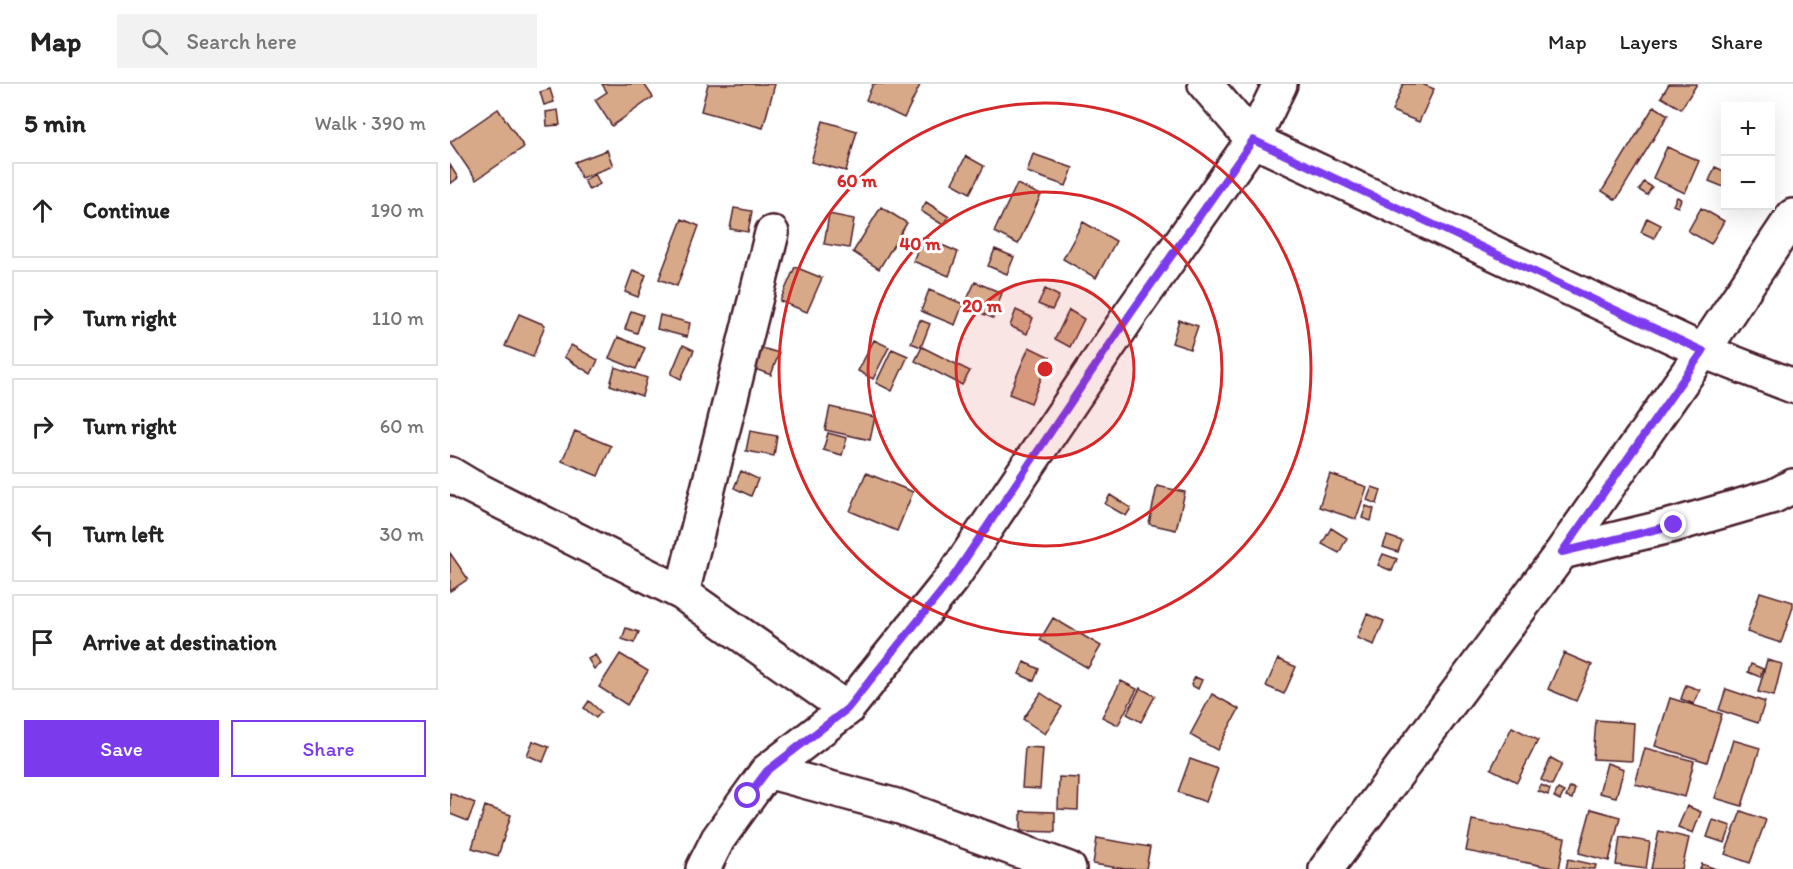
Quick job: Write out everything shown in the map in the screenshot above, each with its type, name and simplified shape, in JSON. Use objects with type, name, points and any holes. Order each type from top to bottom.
[{"type":"street","points":[[1205,84],[1253,140],[1703,351],[1793,386]]},
{"type":"street","points":[[703,869],[718,839],[767,771],[847,709],[953,577],[1131,313],[1253,140],[1280,84]]},
{"type":"street","points":[[1326,869],[1562,552],[1703,351],[1793,216]]},
{"type":"street","points":[[682,593],[772,233]]},
{"type":"street","points":[[450,474],[682,593],[847,709]]},
{"type":"street","points":[[1562,552],[1674,525],[1774,496],[1793,486]]},
{"type":"street","points":[[767,771],[900,807],[1069,869]]},
{"type":"building","points":[[602,84],[644,84],[653,97],[612,126],[595,100],[607,92]]},
{"type":"building","points":[[708,84],[775,84],[763,128],[701,111]]},
{"type":"building","points":[[873,84],[920,85],[904,118],[866,100]]},
{"type":"building","points":[[1403,84],[1422,84],[1434,89],[1419,122],[1392,111]]},
{"type":"building","points":[[1669,84],[1697,84],[1681,109],[1661,97]]},
{"type":"building","points":[[550,89],[554,102],[544,105],[540,92]]},
{"type":"building","points":[[1654,106],[1668,115],[1616,200],[1602,191]]},
{"type":"building","points":[[498,109],[524,147],[476,180],[450,142]]},
{"type":"building","points":[[558,110],[560,125],[547,126],[546,112]]},
{"type":"building","points":[[823,121],[857,131],[846,171],[811,162]]},
{"type":"building","points":[[1667,147],[1699,161],[1685,193],[1653,178]]},
{"type":"building","points":[[607,150],[613,166],[581,178],[575,162]]},
{"type":"building","points":[[1033,154],[1073,168],[1066,186],[1027,172]]},
{"type":"building","points":[[966,156],[984,166],[970,193],[952,183]]},
{"type":"building","points":[[450,165],[458,178],[450,184]]},
{"type":"building","points":[[1715,167],[1721,170],[1721,186],[1709,181]]},
{"type":"building","points":[[595,174],[600,184],[589,190],[584,180]]},
{"type":"building","points":[[1644,182],[1652,187],[1647,195],[1639,190]]},
{"type":"building","points":[[1017,184],[1041,195],[1018,244],[994,232]]},
{"type":"building","points":[[1677,197],[1681,199],[1678,207],[1673,205]]},
{"type":"building","points":[[926,202],[949,217],[943,225],[921,211]]},
{"type":"building","points":[[881,207],[907,223],[879,269],[853,252]]},
{"type":"building","points":[[734,208],[752,211],[748,232],[730,229]]},
{"type":"building","points":[[1701,208],[1724,221],[1711,244],[1688,231]]},
{"type":"building","points":[[829,214],[854,219],[849,248],[824,244]]},
{"type":"building","points":[[1647,218],[1661,225],[1654,238],[1641,232]]},
{"type":"building","points":[[682,219],[699,226],[677,286],[659,279]]},
{"type":"building","points":[[1083,222],[1116,241],[1096,278],[1063,259]]},
{"type":"building","points":[[923,237],[958,252],[949,276],[913,261]]},
{"type":"building","points":[[995,249],[1014,257],[1007,274],[988,266]]},
{"type":"building","points":[[795,267],[822,278],[807,312],[780,301]]},
{"type":"building","points":[[633,270],[646,275],[638,297],[625,292]]},
{"type":"building","points":[[975,282],[1002,293],[993,318],[964,306]]},
{"type":"building","points":[[1045,289],[1059,296],[1052,310],[1038,304]]},
{"type":"building","points":[[929,290],[963,304],[955,325],[921,311]]},
{"type":"building","points":[[1016,310],[1033,318],[1027,334],[1010,326]]},
{"type":"building","points":[[1069,310],[1084,319],[1070,347],[1055,339]]},
{"type":"building","points":[[631,311],[643,315],[637,333],[625,329]]},
{"type":"building","points":[[519,314],[545,325],[533,357],[505,346]]},
{"type":"building","points":[[660,315],[690,323],[687,337],[657,329]]},
{"type":"building","points":[[920,320],[930,324],[921,347],[911,343]]},
{"type":"building","points":[[1179,320],[1198,326],[1190,349],[1172,343]]},
{"type":"building","points":[[618,337],[645,348],[636,369],[609,358]]},
{"type":"building","points":[[874,340],[889,347],[873,379],[858,371]]},
{"type":"building","points":[[571,345],[598,360],[591,374],[564,357]]},
{"type":"building","points":[[683,345],[694,350],[681,379],[671,374]]},
{"type":"building","points":[[922,347],[970,371],[962,385],[915,361]]},
{"type":"building","points":[[1029,347],[1050,357],[1031,403],[1009,394]]},
{"type":"building","points":[[762,348],[779,353],[771,375],[755,369]]},
{"type":"building","points":[[892,349],[908,356],[892,391],[876,383]]},
{"type":"building","points":[[615,367],[647,378],[642,396],[610,385]]},
{"type":"building","points":[[830,407],[875,417],[870,440],[825,430]]},
{"type":"building","points":[[575,431],[611,446],[598,476],[562,461]]},
{"type":"building","points":[[750,431],[777,436],[774,456],[746,451]]},
{"type":"building","points":[[828,433],[847,438],[842,455],[823,450]]},
{"type":"building","points":[[741,471],[758,479],[751,496],[734,488]]},
{"type":"building","points":[[866,473],[913,492],[897,531],[850,511]]},
{"type":"building","points":[[1330,474],[1367,487],[1356,519],[1319,507]]},
{"type":"building","points":[[1157,486],[1185,492],[1176,530],[1149,524]]},
{"type":"building","points":[[1372,487],[1381,490],[1377,504],[1367,500]]},
{"type":"building","points":[[1110,495],[1131,508],[1126,516],[1105,504]]},
{"type":"building","points":[[1366,506],[1374,509],[1371,521],[1362,518]]},
{"type":"building","points":[[1331,528],[1347,538],[1339,553],[1322,544]]},
{"type":"building","points":[[1387,536],[1402,541],[1398,552],[1383,547]]},
{"type":"building","points":[[450,553],[468,579],[450,591]]},
{"type":"building","points":[[1383,554],[1397,559],[1392,571],[1378,565]]},
{"type":"building","points":[[1760,592],[1793,602],[1781,643],[1747,632]]},
{"type":"building","points":[[1367,614],[1384,621],[1374,645],[1357,638]]},
{"type":"building","points":[[1053,618],[1101,646],[1088,668],[1040,640]]},
{"type":"building","points":[[626,628],[639,632],[634,643],[622,639]]},
{"type":"building","points":[[1564,653],[1592,665],[1576,701],[1548,689]]},
{"type":"building","points":[[620,654],[648,671],[627,705],[599,687]]},
{"type":"building","points":[[595,655],[601,664],[594,669],[588,659]]},
{"type":"building","points":[[1278,659],[1296,667],[1284,694],[1266,686]]},
{"type":"building","points":[[1767,660],[1782,664],[1774,696],[1758,692]]},
{"type":"building","points":[[1024,662],[1039,669],[1034,681],[1019,674]]},
{"type":"building","points":[[1751,664],[1763,669],[1760,677],[1748,672]]},
{"type":"building","points":[[1195,677],[1202,680],[1198,689],[1191,685]]},
{"type":"building","points":[[1121,681],[1137,689],[1118,725],[1102,717]]},
{"type":"building","points":[[1686,685],[1700,690],[1694,704],[1681,699]]},
{"type":"building","points":[[1140,688],[1155,696],[1141,722],[1127,714]]},
{"type":"building","points":[[1726,689],[1765,702],[1758,723],[1719,710]]},
{"type":"building","points":[[1041,693],[1062,707],[1045,734],[1023,719]]},
{"type":"building","points":[[1212,694],[1239,709],[1217,750],[1190,735]]},
{"type":"building","points":[[1670,698],[1722,714],[1707,762],[1655,746]]},
{"type":"building","points":[[589,701],[601,712],[596,718],[584,708]]},
{"type":"building","points":[[1596,720],[1634,723],[1632,761],[1593,759]]},
{"type":"building","points":[[1512,727],[1538,740],[1517,782],[1491,769]]},
{"type":"building","points":[[1733,740],[1760,748],[1742,806],[1715,798]]},
{"type":"building","points":[[533,741],[549,747],[543,762],[527,755]]},
{"type":"building","points":[[1025,747],[1043,748],[1040,789],[1022,788]]},
{"type":"building","points":[[1645,748],[1694,761],[1685,797],[1635,784]]},
{"type":"building","points":[[1551,758],[1562,764],[1552,785],[1541,780]]},
{"type":"building","points":[[1190,759],[1218,769],[1206,802],[1178,792]]},
{"type":"building","points":[[1607,763],[1624,769],[1616,797],[1599,793]]},
{"type":"building","points":[[1059,777],[1079,778],[1078,810],[1058,809]]},
{"type":"building","points":[[1541,785],[1550,789],[1548,795],[1538,791]]},
{"type":"building","points":[[1570,787],[1575,789],[1572,799],[1566,797]]},
{"type":"building","points":[[1558,789],[1564,792],[1560,800],[1554,797]]},
{"type":"building","points":[[450,793],[475,803],[468,821],[450,814]]},
{"type":"building","points":[[485,806],[511,815],[498,856],[472,848]]},
{"type":"building","points":[[1687,806],[1701,812],[1693,833],[1678,827]]},
{"type":"building","points":[[1591,809],[1620,817],[1609,861],[1579,853]]},
{"type":"building","points":[[1021,811],[1055,812],[1055,832],[1021,831]]},
{"type":"building","points":[[1741,811],[1766,820],[1750,863],[1725,854]]},
{"type":"building","points":[[1472,820],[1565,838],[1559,869],[1466,851]]},
{"type":"building","points":[[1713,820],[1731,826],[1725,843],[1707,837]]},
{"type":"building","points":[[1659,831],[1689,838],[1682,869],[1651,869]]},
{"type":"building","points":[[1620,837],[1650,842],[1646,869],[1616,865]]},
{"type":"building","points":[[1097,838],[1150,847],[1146,869],[1125,869],[1093,864]]},
{"type":"building","points":[[1568,859],[1596,865],[1595,869],[1566,869]]},
{"type":"building","points":[[1702,864],[1716,869],[1700,869]]},
{"type":"route","points":[[748,796],[767,771],[847,709],[953,577],[1131,313],[1253,140],[1703,351],[1562,552],[1674,525]]}]
